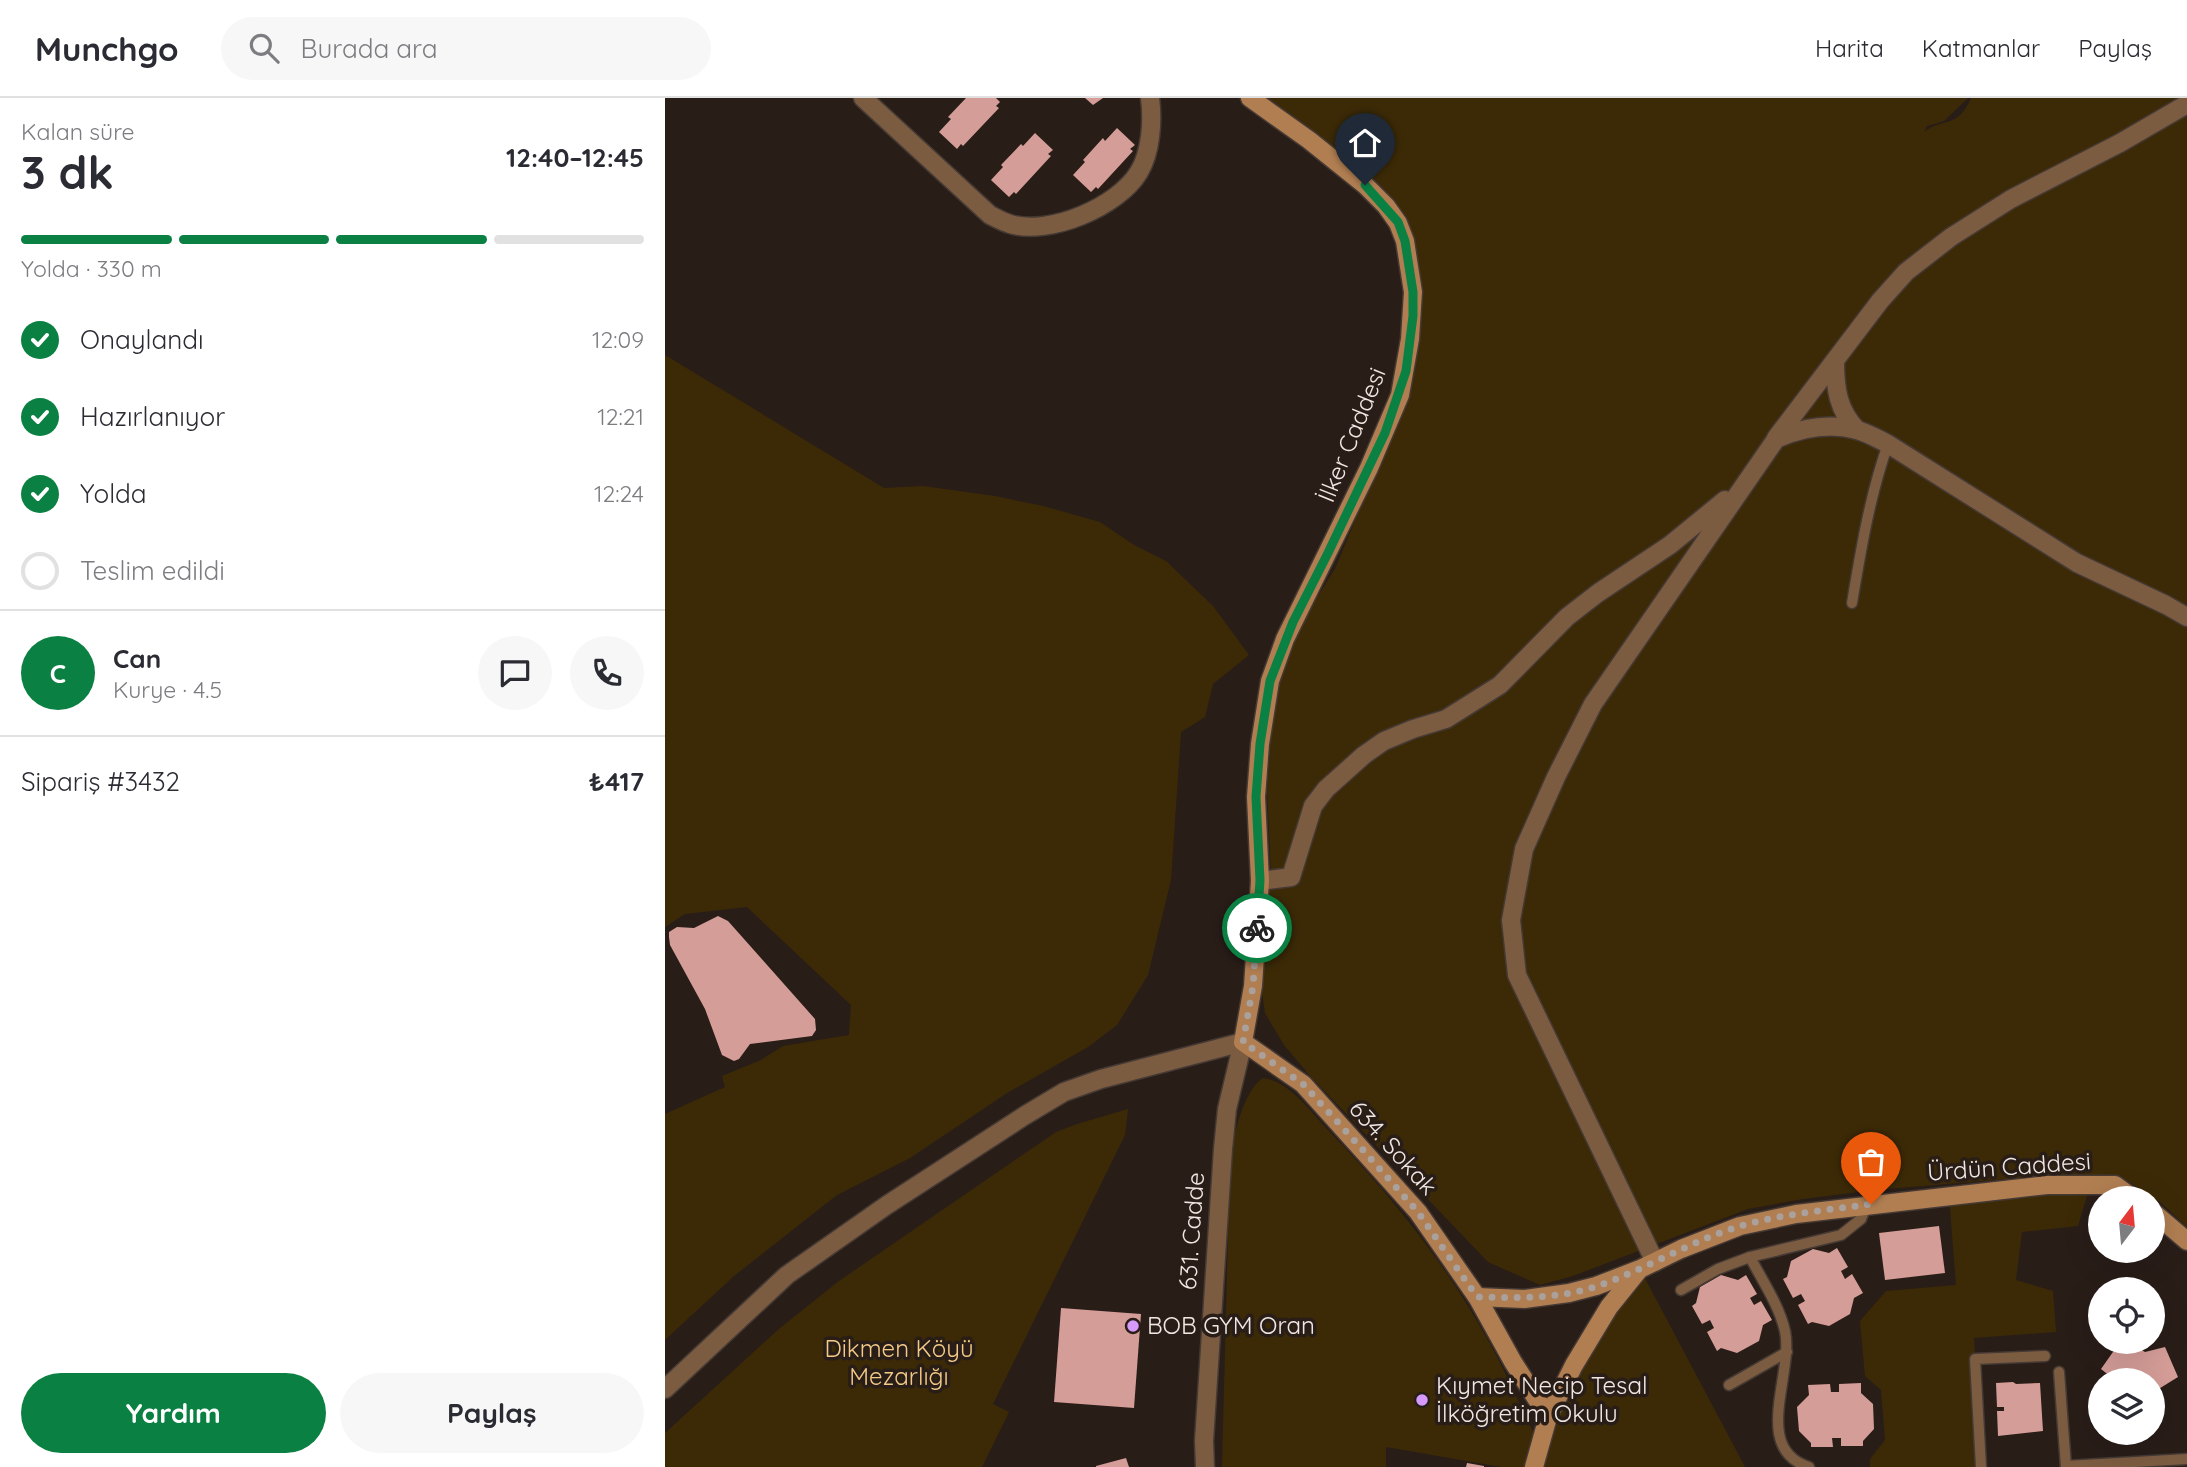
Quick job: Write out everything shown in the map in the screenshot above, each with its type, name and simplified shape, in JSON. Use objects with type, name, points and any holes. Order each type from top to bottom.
[{"type":"main road","name":"İlker Caddesi","points":[[1243,1042],[1253,986],[1260,880],[1256,797],[1260,744],[1270,681],[1285,639],[1369,468],[1399,395],[1410,340],[1413,292],[1405,241],[1398,222],[1385,206],[1365,185],[1250,98]]},
{"type":"main road","name":"634. Sokak","points":[[1243,1042],[1303,1084],[1418,1212],[1477,1297],[1513,1362],[1548,1416]]},
{"type":"main road","name":"Ürdün Caddesi","points":[[1534,1467],[1548,1416],[1591,1335],[1609,1307],[1648,1265],[1740,1226],[1795,1214],[2047,1185],[2116,1186]]},
{"type":"main road","points":[[2165,1222],[2187,1241]]},
{"type":"main road","points":[[1477,1297],[1557,1296],[1596,1286],[1648,1265]]},
{"type":"street","points":[[863,98],[990,215],[1010,224],[1030,227],[1081,217],[1106,205],[1126,189],[1140,171],[1147,150],[1151,128],[1150,98]]},
{"type":"street","points":[[1648,1265],[1517,975],[1511,919],[1524,849],[1556,777],[1593,704],[1776,439],[1906,272],[1951,237],[2011,199],[2120,143],[2187,104]]},
{"type":"street","points":[[1835,361],[1836,394],[1847,420],[1857,430]]},
{"type":"street","points":[[1260,880],[1291,877],[1313,806],[1326,789],[1364,755],[1384,741],[1446,719],[1500,685],[1567,617],[1670,545],[1721,504],[1776,439],[1800,430],[1857,430],[1888,443],[2077,564],[2187,617]]},
{"type":"street","points":[[665,1390],[787,1275],[887,1205],[1064,1092],[1101,1079],[1243,1042]]},
{"type":"street","name":"631. Cadde","points":[[1205,1467],[1204,1441],[1223,1149],[1227,1109],[1243,1042]]},
{"type":"lane","points":[[1852,603],[1863,539],[1888,443]]},
{"type":"lane","points":[[1681,1290],[1719,1269],[1749,1257],[1841,1236],[1861,1219],[1867,1204]]},
{"type":"lane","points":[[1749,1257],[1780,1315],[1785,1333],[1787,1352],[1778,1410],[1778,1433],[1791,1464],[1809,1467]]},
{"type":"lane","points":[[1729,1385],[1787,1352]]},
{"type":"lane","points":[[1981,1467],[1975,1359],[2045,1356]]},
{"type":"lane","points":[[2059,1372],[2066,1467],[2187,1459]]},
{"type":"green space","points":[[1255,98],[1968,98],[1944,121],[1927,126],[1924,132],[1956,118],[1971,98],[2187,98],[2187,1227],[2165,1207],[2165,1186],[2135,1186],[2120,1176],[2055,1175],[1875,1190],[1748,1209],[1573,1276],[1540,1285],[1488,1262],[1311,1077],[1284,1045],[1265,1013],[1260,980],[1271,874],[1267,791],[1280,674],[1295,632],[1335,569],[1381,458],[1414,356],[1402,229]]},
{"type":"green space","points":[[665,355],[884,488],[923,486],[995,496],[1100,522],[1134,545],[1166,561],[1213,606],[1249,655],[1213,684],[1205,717],[1181,732],[1171,880],[1148,975],[1117,1025],[1088,1047],[1007,1093],[910,1158],[837,1195],[734,1276],[665,1340],[665,1114],[725,1087],[722,1076],[761,1060],[783,1046],[849,1035],[851,1005],[747,907],[685,914],[665,927]]},
{"type":"green space","points":[[1263,1078],[1282,1085],[1307,1106],[1412,1226],[1461,1295],[1503,1368],[1532,1428],[1535,1444],[1528,1467],[1501,1467],[1386,1447],[1386,1467],[1222,1467],[1230,1157],[1245,1103],[1256,1084]]},
{"type":"green space","name":"Dikmen Köyü Mezarlığı","points":[[1128,1109],[1125,1135],[993,1404],[1009,1412],[982,1467],[665,1467],[665,1433],[780,1328],[839,1281],[1056,1132]]},
{"type":"green space","points":[[2091,1183],[2078,1226],[2022,1232],[2016,1280],[2053,1291],[2056,1332],[1974,1338],[1981,1467],[1870,1467],[1870,1459],[1885,1440],[1881,1390],[1865,1376],[1860,1321],[1886,1291],[1956,1285],[1949,1195]]},
{"type":"green space","points":[[1640,1269],[1745,1467],[1534,1467],[1548,1417]]},
{"type":"building","points":[[966,98],[996,98],[1000,102],[996,106],[999,108],[957,149],[939,132],[951,119],[948,117]]},
{"type":"building","points":[[1085,98],[1103,98],[1093,105]]},
{"type":"building","points":[[1117,128],[1135,145],[1130,149],[1133,151],[1098,189],[1096,187],[1091,192],[1073,175],[1103,138],[1105,141]]},
{"type":"building","points":[[1035,133],[1053,150],[1048,154],[1051,156],[1016,194],[1014,192],[1009,197],[991,180],[1003,167],[1001,165]]},
{"type":"building","points":[[718,916],[728,921],[815,1019],[816,1030],[812,1036],[750,1044],[739,1059],[734,1061],[722,1055],[705,1009],[670,945],[669,937],[669,932],[677,927],[694,928]]},
{"type":"building","points":[[1939,1226],[1945,1273],[1885,1280],[1879,1233]]},
{"type":"building","points":[[1837,1248],[1848,1267],[1841,1271],[1845,1279],[1852,1274],[1863,1293],[1854,1298],[1850,1314],[1829,1326],[1812,1322],[1808,1324],[1798,1305],[1805,1301],[1801,1294],[1793,1298],[1783,1279],[1787,1277],[1791,1261],[1813,1249],[1829,1253]]},
{"type":"building","points":[[1721,1275],[1738,1280],[1746,1275],[1757,1294],[1750,1298],[1754,1305],[1761,1301],[1772,1320],[1763,1325],[1759,1341],[1737,1353],[1721,1348],[1717,1351],[1707,1332],[1714,1328],[1710,1320],[1702,1324],[1692,1306],[1696,1303],[1700,1287]]},
{"type":"building","points":[[1061,1308],[1141,1314],[1134,1408],[1054,1402]]},
{"type":"building","points":[[2165,1347],[2178,1377],[2165,1385],[2165,1368],[2102,1368],[2112,1354],[2165,1354]]},
{"type":"building","points":[[1861,1383],[1861,1393],[1873,1404],[1874,1429],[1863,1441],[1863,1446],[1841,1446],[1841,1438],[1832,1438],[1833,1447],[1811,1447],[1811,1443],[1799,1431],[1797,1407],[1809,1395],[1808,1385],[1830,1384],[1831,1392],[1839,1392],[1839,1384]]},
{"type":"building","points":[[1996,1383],[2040,1383],[2043,1431],[1998,1436],[1997,1411],[2004,1411],[2004,1407],[1997,1407]]},
{"type":"building","points":[[1126,1458],[1129,1467],[1096,1467],[1096,1466]]},
{"type":"building","points":[[1467,1463],[1484,1466],[1484,1467],[1466,1467]]},
{"type":"way so far","points":[[1257,928],[1253,986],[1243,1042],[1303,1084],[1418,1212],[1477,1297],[1544,1298],[1569,1293],[1640,1269],[1681,1249],[1740,1226],[1795,1214],[1871,1204]]},
{"type":"place","name":"BOB GYM Oran","points":[[1133,1326]]},
{"type":"place","name":"Kıymet Necip Tesal İlköğretim Okulu","points":[[1422,1400]]},
{"type":"route","points":[[1257,928],[1260,880],[1256,797],[1260,744],[1270,681],[1300,606],[1385,433],[1406,371],[1413,316],[1413,292],[1405,241],[1398,222],[1365,185]]}]
